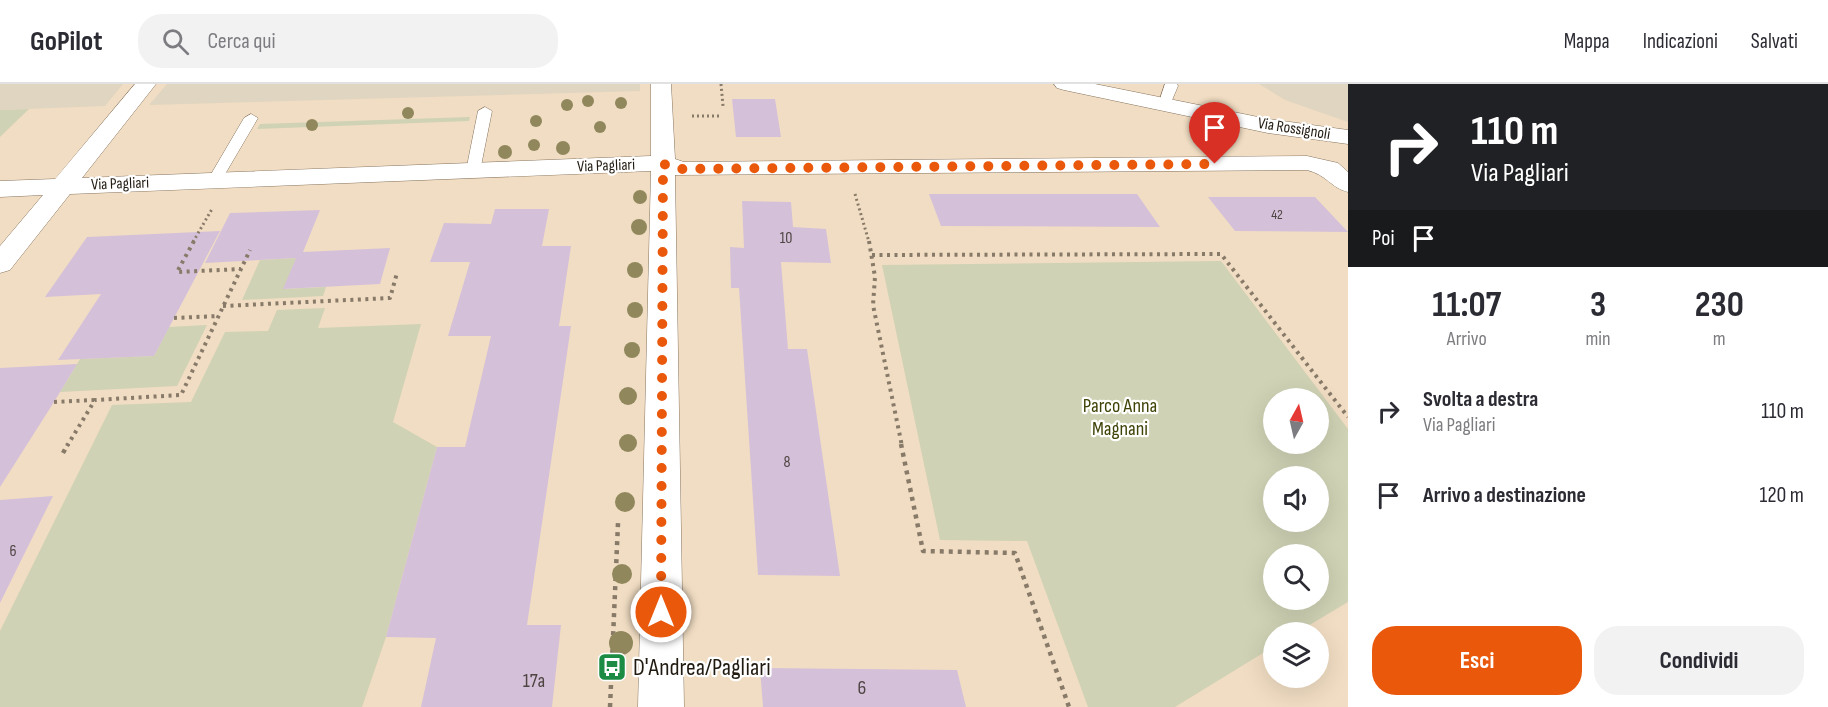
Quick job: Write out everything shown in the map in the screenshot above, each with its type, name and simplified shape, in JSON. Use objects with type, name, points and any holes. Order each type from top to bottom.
[{"type":"street","points":[[0,264],[146,84]]},
{"type":"street","points":[[661,84],[663,164],[661,707]]},
{"type":"street","name":"Via Rossignoli","points":[[1064,84],[1167,94],[1268,126],[1348,137]]},
{"type":"street","name":"Via Pagliari","points":[[0,189],[663,164],[682,169],[1307,163],[1329,168],[1348,185]]},
{"type":"lane","points":[[473,171],[485,111]]},
{"type":"lane","points":[[213,181],[251,118]]},
{"type":"path","points":[[721,84],[723,106]]},
{"type":"path","points":[[849,168],[872,255],[877,288],[873,305],[923,551],[1015,553],[1069,707]]},
{"type":"path","points":[[202,208],[213,208],[177,272],[241,269]]},
{"type":"path","points":[[54,402],[181,395],[250,250]]},
{"type":"path","points":[[872,255],[1221,254],[1348,417]]},
{"type":"path","points":[[223,306],[390,298],[397,273]]},
{"type":"path","points":[[174,318],[219,316]]},
{"type":"path","points":[[63,453],[95,400]]},
{"type":"path","points":[[610,707],[618,515]]},
{"type":"shaded area","points":[[0,84],[123,84],[105,106],[0,110]]},
{"type":"shaded area","points":[[167,84],[640,84],[640,91],[149,105]]},
{"type":"shaded area","points":[[1259,84],[1348,84],[1348,122],[1285,100]]},
{"type":"green space","points":[[29,109],[2,135],[0,137],[0,110]]},
{"type":"green space","points":[[470,117],[469,121],[257,129],[260,124]]},
{"type":"green space","points":[[296,258],[284,289],[326,287],[323,296],[242,300],[260,260]]},
{"type":"green space","name":"Parco Anna Magnani","points":[[1221,261],[1317,388],[1263,388],[1263,454],[1329,454],[1329,404],[1348,429],[1348,602],[1314,622],[1263,622],[1263,653],[1175,707],[1088,707],[1027,541],[940,540],[882,265]]},
{"type":"green space","points":[[325,308],[318,328],[421,324],[393,422],[437,447],[386,637],[362,707],[0,707],[0,631],[112,405],[191,402],[225,332],[268,331],[277,310]]},
{"type":"green space","points":[[207,325],[177,386],[60,392],[80,359],[154,356],[169,327]]},
{"type":"building","points":[[732,99],[775,99],[781,137],[736,137]]},
{"type":"building","points":[[929,194],[1137,194],[1160,227],[941,226]]},
{"type":"building","points":[[1208,197],[1315,197],[1348,232],[1235,231]]},
{"type":"building","points":[[742,201],[791,202],[793,227],[826,229],[831,263],[781,262],[788,349],[807,349],[840,576],[758,575],[739,288],[731,288],[730,247],[744,248]]},
{"type":"building","points":[[495,209],[549,209],[542,246],[571,246],[559,326],[571,326],[527,625],[561,625],[552,707],[421,707],[436,638],[386,637],[437,447],[465,447],[491,336],[448,336],[470,262],[430,262],[444,223],[491,224]]},
{"type":"building","points":[[320,210],[303,252],[390,248],[380,284],[283,289],[296,258],[205,263],[230,213]]},
{"type":"building","points":[[220,231],[154,356],[58,360],[101,294],[45,297],[87,237]]},
{"type":"building","points":[[77,364],[54,402],[0,487],[0,368]]},
{"type":"building","points":[[53,496],[0,603],[0,500]]},
{"type":"building","points":[[760,668],[957,670],[966,707],[763,707]]},
{"type":"place","name":"D'Andrea/Pagliari","points":[[612,667]]},
{"type":"route","points":[[661,612],[663,164],[682,169],[1215,164]]}]
